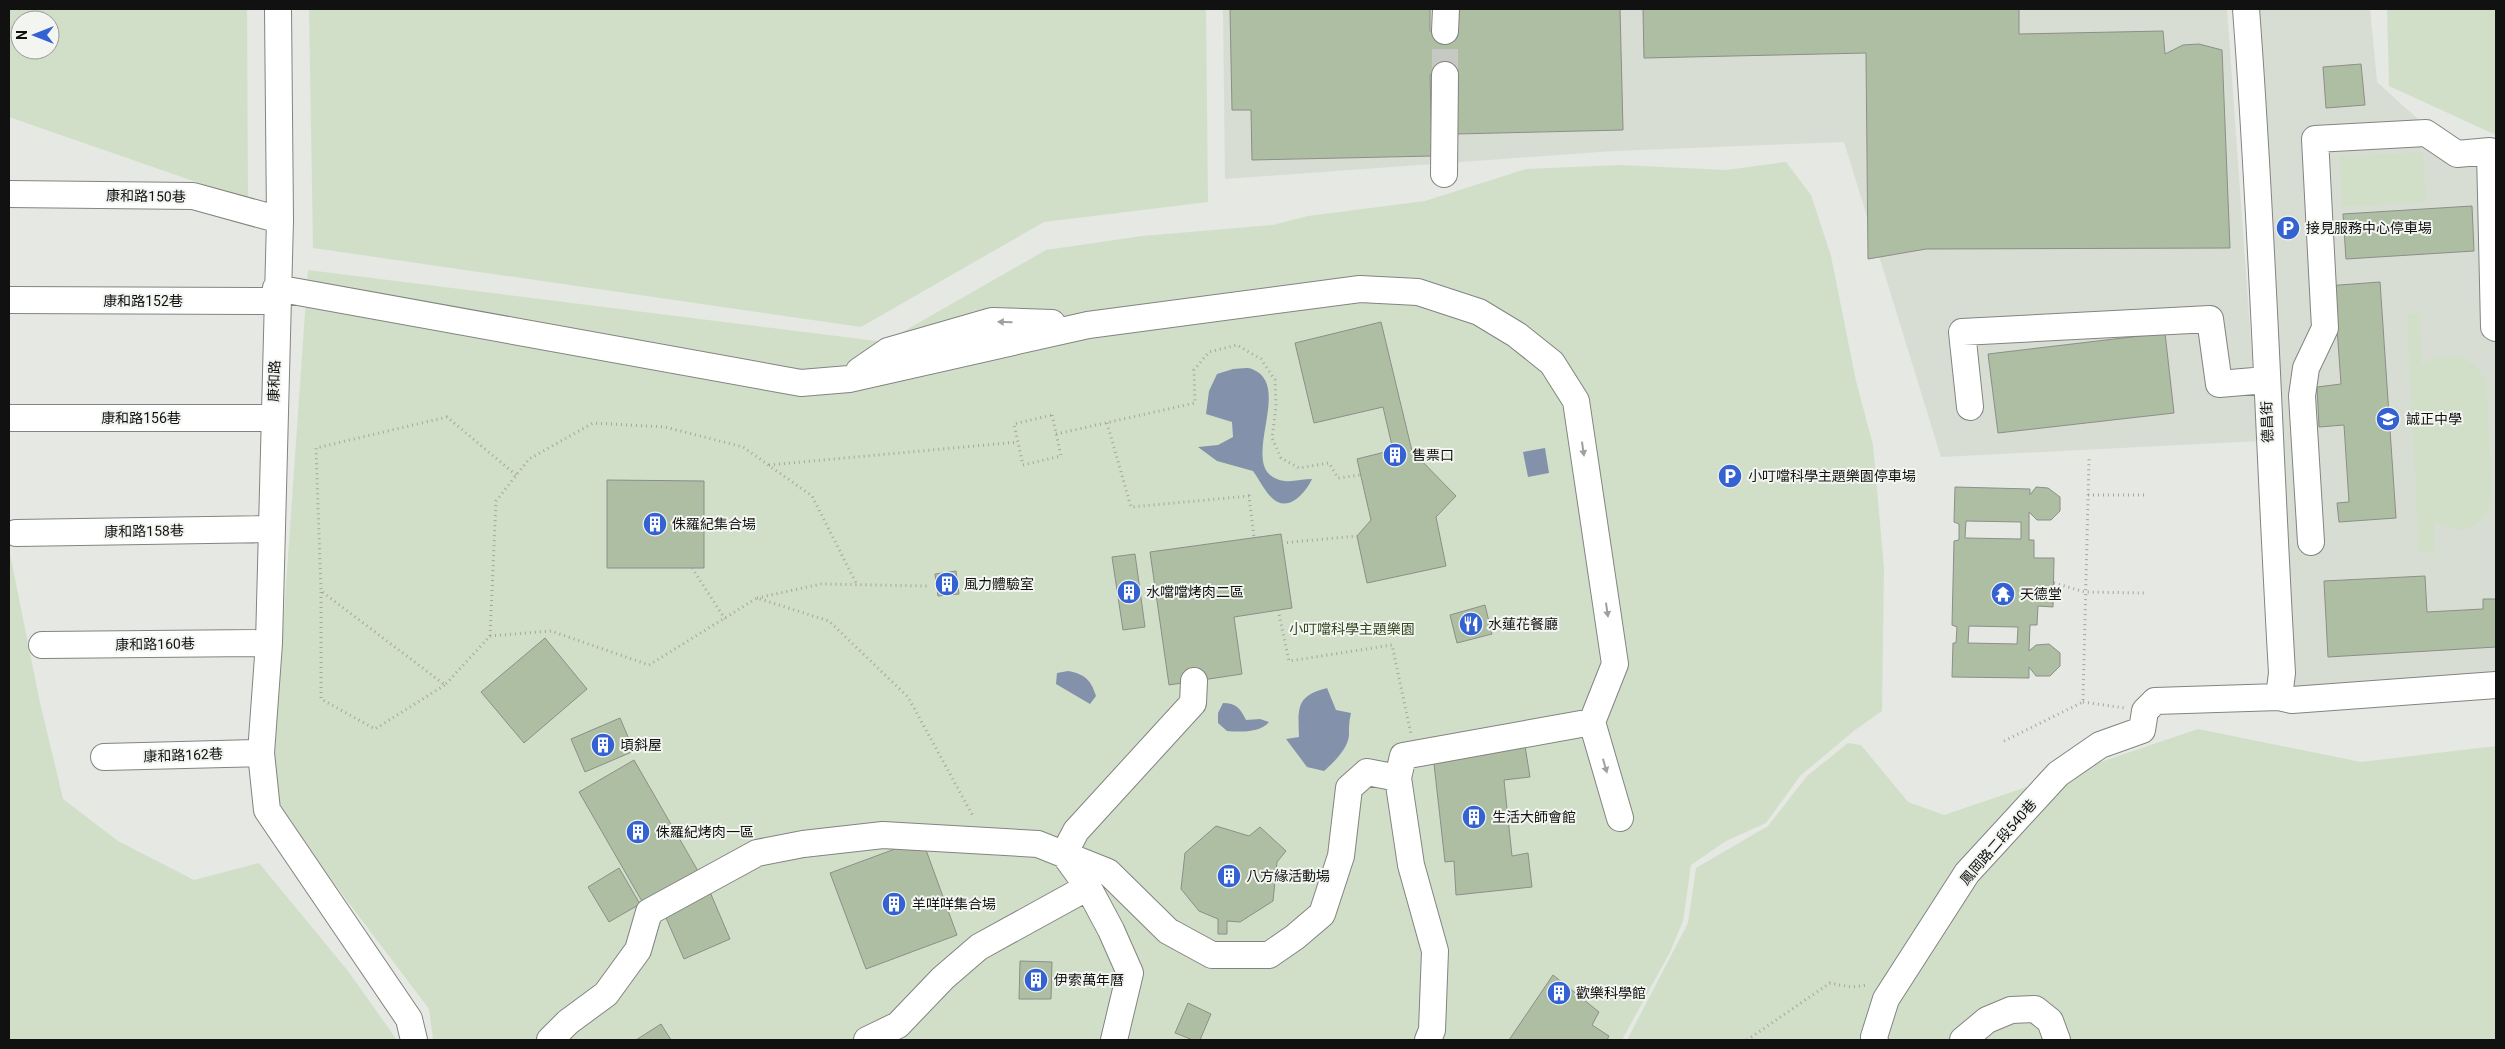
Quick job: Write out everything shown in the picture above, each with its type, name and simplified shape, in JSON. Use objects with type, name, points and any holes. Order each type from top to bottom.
[{"type":"street","name":"康和路","points":[[278,9],[280,220],[276,294],[269,643],[261,752],[267,810],[409,1018],[414,1040]]},
{"type":"street","name":"德昌街","points":[[2246,9],[2256,140],[2269,452],[2282,674],[2279,696]]},
{"type":"street","points":[[1444,75],[1444,174]]},
{"type":"street","points":[[2311,542],[2302,396],[2306,368],[2325,328],[2315,139],[2426,133],[2457,154],[2490,151],[2494,327],[2496,328]]},
{"type":"street","name":"康和路150巷","points":[[9,194],[193,196],[280,220]]},
{"type":"street","name":"康和路152巷","points":[[9,300],[276,294],[801,383],[849,379],[1088,325],[1360,289],[1418,292],[1479,312],[1517,335],[1552,363],[1576,401],[1615,664],[1592,722]]},
{"type":"street","points":[[1970,407],[1962,332],[2210,319],[2219,384],[2266,380]]},
{"type":"street","name":"康和路156巷","points":[[9,418],[273,418]]},
{"type":"street","points":[[2269,452],[2305,449]]},
{"type":"street","name":"康和路158巷","points":[[16,533],[272,529]]},
{"type":"street","name":"康和路160巷","points":[[42,645],[269,643]]},
{"type":"street","points":[[1064,854],[1076,831],[1193,703],[1194,681]]},
{"type":"street","points":[[2145,710],[2155,701],[2279,696],[2292,700],[2496,685]]},
{"type":"street","name":"鳳岡路二段540巷","points":[[1875,1040],[1874,1037],[1886,999],[1967,873],[2058,774],[2100,745],[2142,730],[2145,710]]},
{"type":"street","points":[[1428,1040],[1432,1030],[1435,951],[1411,865],[1398,778],[1403,756],[1592,722],[1620,818]]},
{"type":"street","name":"康和路162巷","points":[[104,757],[261,752]]},
{"type":"street","points":[[550,1040],[568,1022],[606,994],[638,950],[649,912],[757,853],[803,844],[883,835],[1038,844],[1108,872],[1168,931],[1212,955],[1269,955],[1295,937],[1322,914],[1341,856],[1349,788],[1367,772],[1398,778]]},
{"type":"street","points":[[1064,854],[1088,887],[1111,930],[1130,973],[1114,1040]]},
{"type":"street","points":[[868,1040],[898,1025],[943,978],[979,947],[1088,887]]},
{"type":"street","points":[[1963,1040],[1987,1020],[2011,1010],[2035,1010],[2050,1020],[2057,1040]]},
{"type":"path","points":[[1056,434],[1196,403],[1194,370],[1209,352],[1237,345],[1261,359],[1275,380],[1276,407],[1272,438],[1281,458],[1299,468],[1329,463],[1338,478],[1360,475]]},
{"type":"path","points":[[1052,415],[1056,434],[1061,456],[1023,465],[1014,424],[1052,415]]},
{"type":"path","points":[[516,476],[447,417],[316,448],[321,591],[321,699],[375,729],[445,685],[490,636],[496,501],[516,476],[529,458],[593,423],[665,427],[743,447],[812,496],[857,585]]},
{"type":"path","points":[[1107,423],[1131,507],[1249,496],[1254,537]]},
{"type":"path","points":[[768,465],[1018,442]]},
{"type":"path","points":[[2083,702],[2089,458]]},
{"type":"path","points":[[2088,495],[2147,495]]},
{"type":"path","points":[[1282,543],[1357,536]]},
{"type":"path","points":[[692,568],[725,619]]},
{"type":"path","points":[[2054,582],[2086,592],[2145,593]]},
{"type":"path","points":[[490,636],[551,631],[648,665],[757,598],[821,584],[927,586]]},
{"type":"path","points":[[321,591],[445,685]]},
{"type":"path","points":[[757,598],[828,621],[908,697],[986,841]]},
{"type":"path","points":[[1278,610],[1289,661],[1392,645],[1415,754]]},
{"type":"path","points":[[2004,741],[2083,702],[2145,710]]},
{"type":"path","points":[[1747,1040],[1830,983],[1850,987],[1881,983],[1886,999]]},
{"type":"shaded area","points":[[1223,9],[2227,9],[2258,441],[1941,457],[1844,142],[1613,151],[1225,179]]},
{"type":"shaded area","name":"誠正中學","points":[[2255,9],[2370,9],[2377,82],[2431,131],[2459,146],[2496,146],[2496,692],[2296,708]]},
{"type":"green space","points":[[9,9],[247,9],[248,200],[9,117]]},
{"type":"green space","points":[[309,9],[1206,9],[1208,202],[1044,222],[861,327],[313,248]]},
{"type":"green space","points":[[2387,9],[2496,9],[2496,135],[2389,86]]},
{"type":"green space","points":[[2423,152],[2426,202],[2342,207],[2340,157]]},
{"type":"green space","name":"小叮噹科學主題樂園","points":[[1786,162],[1811,195],[1831,256],[1856,381],[1873,445],[1884,568],[1882,711],[1855,730],[1800,776],[1766,823],[1726,841],[1691,865],[1683,921],[1670,952],[1622,1040],[433,1040],[429,1009],[271,800],[308,270],[885,342],[1046,250],[1142,236],[1273,225],[1308,216],[1425,201],[1526,169],[1620,165],[1726,170]]},
{"type":"green space","points":[[2420,313],[2422,365],[2440,357],[2458,357],[2473,365],[2486,381],[2492,494],[2485,515],[2472,527],[2454,529],[2434,520],[2435,551],[2419,552],[2407,314]]},
{"type":"green space","points":[[9,549],[39,698],[63,799],[118,841],[194,880],[259,863],[348,971],[397,1040],[9,1040]]},
{"type":"green space","points":[[2198,729],[2361,762],[2496,746],[2496,1040],[1627,1040],[1688,923],[1696,868],[1768,826],[1807,776],[1848,743],[1861,745],[1908,802],[1944,815]]},
{"type":"water","points":[[1233,369],[1252,369],[1264,378],[1269,393],[1263,463],[1270,475],[1285,481],[1312,479],[1305,491],[1289,503],[1277,502],[1271,497],[1253,471],[1217,461],[1198,447],[1218,445],[1233,437],[1232,422],[1206,414],[1209,391],[1217,374]]},
{"type":"water","points":[[1545,448],[1549,473],[1528,477],[1523,452]]},
{"type":"water","points":[[1068,671],[1083,676],[1092,686],[1096,696],[1090,704],[1056,684],[1057,673]]},
{"type":"water","points":[[1327,688],[1336,710],[1351,713],[1346,744],[1340,754],[1324,771],[1307,767],[1286,739],[1299,737],[1299,710],[1304,699],[1317,691]]},
{"type":"water","points":[[1223,703],[1237,707],[1246,720],[1260,719],[1269,722],[1255,730],[1227,731],[1218,723],[1218,713]]},
{"type":"building","points":[[1230,9],[1430,9],[1430,31],[1454,30],[1453,9],[1620,9],[1623,130],[1456,134],[1454,74],[1430,75],[1432,156],[1252,160],[1251,110],[1232,110]]},
{"type":"building","points":[[1643,9],[2019,9],[2019,34],[2163,31],[2165,54],[2183,45],[2199,44],[2222,50],[2230,248],[1926,249],[1868,259],[1866,53],[1644,58]]},
{"type":"building","points":[[2361,64],[2365,105],[2326,108],[2323,67]]},
{"type":"building","points":[[2472,206],[2474,251],[2346,259],[2343,214]]},
{"type":"building","points":[[2380,282],[2396,518],[2339,522],[2337,503],[2349,502],[2344,425],[2319,427],[2317,387],[2341,384],[2335,300],[2326,286]]},
{"type":"building","name":"售票口","points":[[1381,322],[1412,451],[1456,496],[1436,517],[1446,566],[1367,583],[1357,536],[1371,520],[1357,459],[1393,450],[1383,407],[1314,423],[1295,343]]},
{"type":"building","points":[[2165,333],[2174,413],[1998,433],[1988,354]]},
{"type":"building","name":"侏羅紀集合場","points":[[607,480],[704,481],[704,568],[607,568]]},
{"type":"building","name":"天德堂","points":[[1955,487],[2030,489],[2030,495],[2036,487],[2048,488],[2060,497],[2060,511],[2051,520],[2037,520],[2029,512],[2029,540],[2034,540],[2034,558],[2054,558],[2053,607],[2038,606],[2037,625],[2030,625],[2029,651],[2036,645],[2049,644],[2060,653],[2060,666],[2050,676],[2036,676],[2029,667],[2029,678],[1952,677],[1953,643],[1956,643],[1957,627],[1952,625],[1954,541],[1959,540],[1959,524],[1954,522]],"holes":[[[1966,521],[2021,522],[2021,539],[1965,538]],[[1969,626],[2018,627],[2017,644],[1968,643]]]},
{"type":"building","points":[[1281,534],[1292,608],[1234,617],[1242,674],[1169,685],[1150,552]]},
{"type":"building","name":"水噹噹烤肉二區","points":[[1135,554],[1145,627],[1123,630],[1112,557]]},
{"type":"building","name":"風力體驗室","points":[[956,571],[959,594],[938,596],[935,574]]},
{"type":"building","points":[[2425,576],[2427,612],[2483,609],[2483,599],[2496,599],[2496,647],[2328,657],[2324,581]]},
{"type":"building","name":"水蓮花餐廳","points":[[1485,605],[1492,634],[1457,643],[1450,615]]},
{"type":"building","points":[[545,638],[587,689],[524,743],[481,692]]},
{"type":"building","name":"頃斜屋","points":[[620,718],[634,751],[585,772],[571,739]]},
{"type":"building","name":"生活大師會館","points":[[1525,746],[1530,777],[1504,780],[1512,856],[1528,853],[1532,887],[1456,895],[1454,861],[1445,862],[1434,764],[1438,757]]},
{"type":"building","name":"侏羅紀烤肉一區","points":[[634,760],[698,871],[643,903],[579,792]]},
{"type":"building","name":"八方緣活動場","points":[[1216,826],[1249,836],[1260,827],[1286,851],[1277,862],[1273,901],[1240,922],[1227,921],[1227,934],[1218,934],[1218,919],[1199,911],[1181,889],[1185,853]]},
{"type":"building","name":"羊咩咩集合場","points":[[922,839],[957,935],[866,969],[830,873]]},
{"type":"building","points":[[619,868],[640,904],[609,922],[588,887]]},
{"type":"building","points":[[710,892],[730,939],[684,959],[663,911]]},
{"type":"building","name":"伊索萬年曆","points":[[1020,961],[1052,962],[1051,999],[1019,999]]},
{"type":"building","name":"歡樂科學館","points":[[1553,975],[1599,1012],[1592,1025],[1609,1036],[1607,1040],[1509,1040]]},
{"type":"building","points":[[1188,1003],[1211,1014],[1200,1040],[1193,1040],[1175,1033]]},
{"type":"building","points":[[661,1024],[671,1040],[636,1040]]},
{"type":"tunnel","points":[[1445,31],[1445,75]]},
{"type":"place","name":"接見服務中心停車場","points":[[2288,228]]},
{"type":"place","name":"誠正中學","points":[[2388,419]]},
{"type":"place","name":"售票口","points":[[1395,455]]},
{"type":"place","name":"小叮噹科學主題樂園停車場","points":[[1730,476]]},
{"type":"place","name":"侏羅紀集合場","points":[[655,524]]},
{"type":"place","name":"風力體驗室","points":[[947,584]]},
{"type":"place","name":"水噹噹烤肉二區","points":[[1129,592]]},
{"type":"place","name":"天德堂","points":[[2003,594]]},
{"type":"place","name":"水蓮花餐廳","points":[[1471,624]]},
{"type":"place","name":"頃斜屋","points":[[603,745]]},
{"type":"place","name":"生活大師會館","points":[[1474,817]]},
{"type":"place","name":"侏羅紀烤肉一區","points":[[638,832]]},
{"type":"place","name":"八方緣活動場","points":[[1229,876]]},
{"type":"place","name":"羊咩咩集合場","points":[[894,904]]},
{"type":"place","name":"伊索萬年曆","points":[[1036,980]]},
{"type":"place","name":"歡樂科學館","points":[[1559,993]]}]
